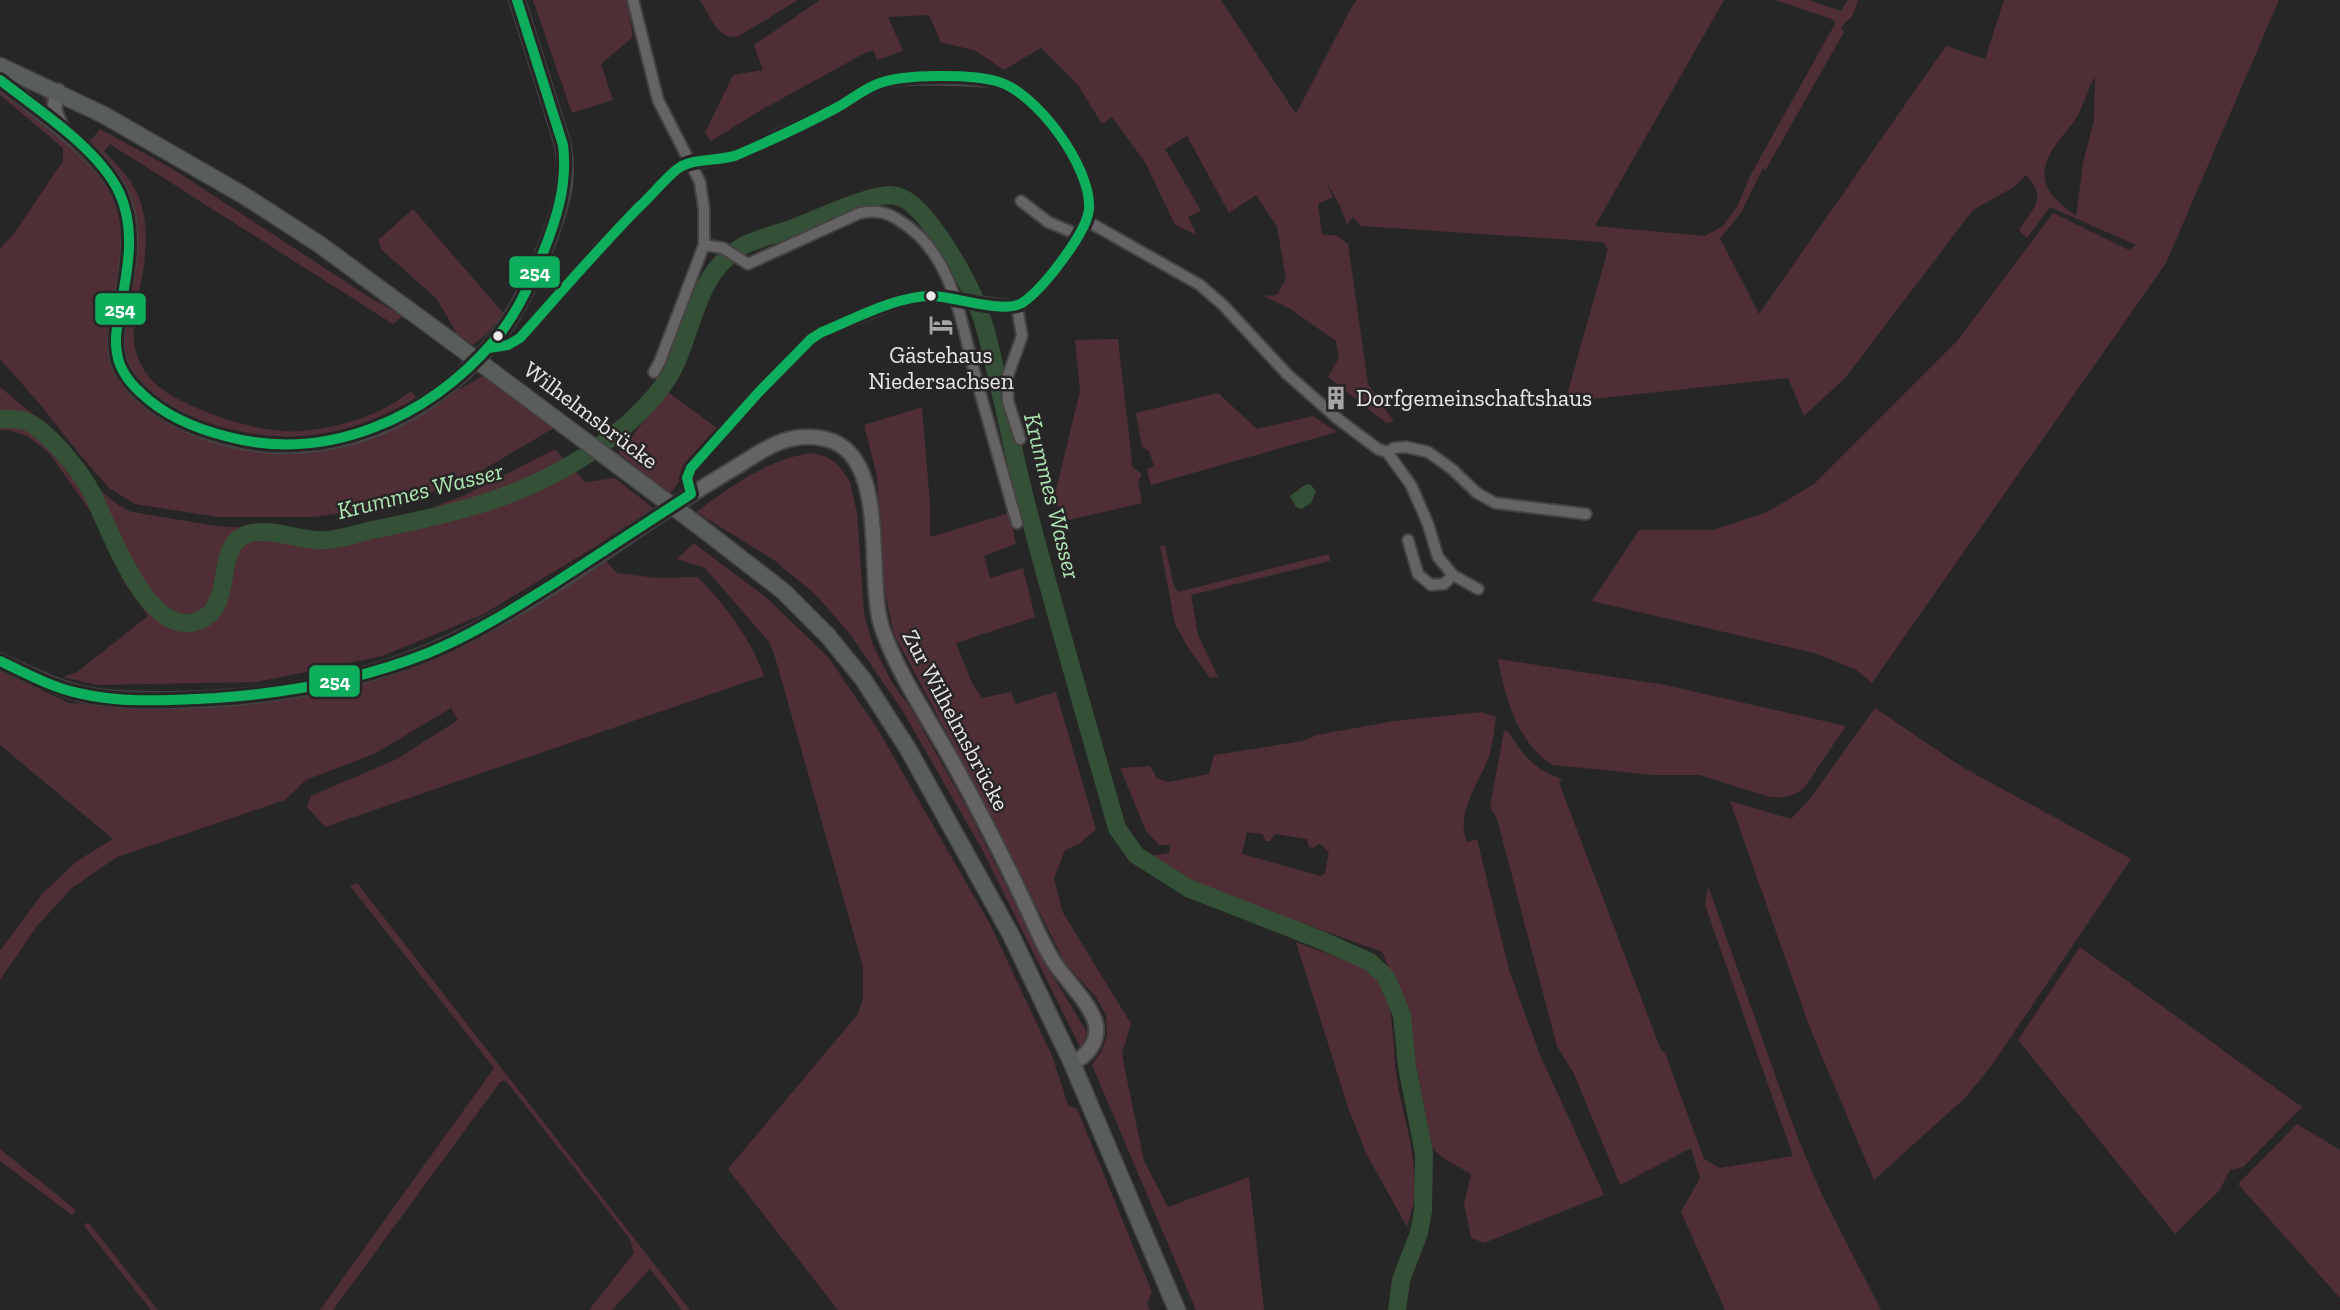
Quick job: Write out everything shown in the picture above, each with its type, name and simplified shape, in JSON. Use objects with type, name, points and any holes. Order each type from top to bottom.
[{"type":"main road","points":[[0,65],[58,91],[153,142],[278,217],[359,272],[699,526],[807,613],[846,657],[879,701],[942,807],[1011,935],[1072,1063],[1177,1310]]},
{"type":"street","points":[[0,80],[100,162],[123,198],[128,219],[129,253],[117,328],[117,347],[121,368],[132,385],[166,413],[210,432],[274,446],[298,446],[350,438],[376,429],[423,404],[489,348],[517,307],[559,207],[565,165],[563,145],[517,0]]},
{"type":"street","points":[[633,0],[658,100],[691,162],[703,196],[704,245],[654,372]]},
{"type":"street","points":[[489,348],[508,345],[520,338],[598,249],[678,168],[691,162],[733,156],[837,107],[881,82],[900,79],[999,82],[1017,91],[1052,123],[1077,164],[1087,187],[1090,205],[1087,221],[1053,271],[1017,307],[931,296],[900,301],[834,326],[811,339],[691,468],[687,478],[691,494]]},
{"type":"street","points":[[58,91],[54,109],[61,128]]},
{"type":"street","points":[[1021,201],[1048,222],[1079,235]]},
{"type":"street","points":[[704,245],[723,248],[748,264],[860,213],[873,210],[908,226],[922,238],[944,270],[955,299],[1017,523]]},
{"type":"street","points":[[1087,221],[1200,285],[1223,305],[1287,374],[1338,419],[1378,449],[1387,452],[1411,485],[1429,524],[1438,557],[1453,575],[1478,589]]},
{"type":"street","points":[[1017,307],[1021,336],[1007,378],[1007,401],[1020,439]]},
{"type":"street","name":"Wilhelmsbrücke","points":[[478,359],[674,506]]},
{"type":"street","name":"Zur Wilhelmsbrücke","points":[[0,661],[66,689],[121,699],[226,698],[337,682],[403,662],[479,629],[767,448],[790,439],[825,438],[843,446],[858,461],[866,479],[870,499],[876,600],[887,642],[991,833],[1052,958],[1094,1015],[1097,1030],[1094,1043],[1087,1054],[1072,1063]]},
{"type":"street","points":[[1387,452],[1406,447],[1428,452],[1452,469],[1477,493],[1495,503],[1586,514]]},
{"type":"street","points":[[1408,540],[1418,574],[1431,585],[1444,584],[1453,575]]},
{"type":"shaded area","points":[[533,0],[627,0],[633,37],[601,64],[613,100],[572,113]]},
{"type":"shaded area","points":[[700,0],[798,0],[739,36],[732,37],[725,35],[715,26]]},
{"type":"shaded area","points":[[820,0],[1221,0],[1296,114],[1357,0],[1724,0],[1595,226],[1705,236],[1723,226],[1737,207],[1751,174],[1835,24],[1834,20],[1775,0],[1809,0],[1841,11],[1848,0],[1858,0],[1853,15],[1841,27],[1844,32],[1765,171],[1763,168],[1741,213],[1720,238],[1759,314],[1946,46],[1985,59],[2004,0],[2279,0],[2166,263],[1872,683],[1855,669],[1814,653],[1592,601],[1639,530],[1713,530],[1767,512],[1814,484],[1958,340],[2053,213],[2129,250],[2136,245],[2050,207],[2027,238],[2019,230],[2034,208],[2037,197],[2033,183],[2026,175],[2014,187],[1973,210],[1845,378],[1804,416],[1788,378],[1565,402],[1608,249],[1603,242],[1361,226],[1353,217],[1347,224],[1324,178],[1333,197],[1318,204],[1322,234],[1337,236],[1348,244],[1368,384],[1394,422],[1386,423],[1328,377],[1339,358],[1336,341],[1289,308],[1263,296],[1277,295],[1286,279],[1277,227],[1256,195],[1229,213],[1187,136],[1165,149],[1201,211],[1188,217],[1197,235],[1175,225],[1145,162],[1112,117],[1102,124],[1078,85],[1041,48],[1004,70],[976,51],[941,42],[929,15],[888,17],[903,51],[877,60],[873,50],[865,53],[711,141],[705,133],[733,75],[763,70],[754,45]],"holes":[[[2095,76],[2094,120],[2083,163],[2076,216],[2057,201],[2046,185],[2045,166],[2049,155],[2077,117]]]},
{"type":"shaded area","points":[[0,74],[48,111],[45,100],[35,88],[69,105],[62,107],[65,118],[90,141],[100,129],[173,169],[369,297],[403,316],[393,324],[110,144],[104,151],[132,184],[139,197],[145,225],[145,254],[134,326],[135,348],[148,376],[171,395],[207,412],[248,425],[303,431],[332,426],[374,413],[411,391],[425,408],[483,376],[554,428],[464,481],[393,506],[313,517],[217,517],[135,504],[109,488],[0,359],[0,249],[16,231],[63,161],[63,148],[0,95]]},
{"type":"shaded area","points":[[413,209],[504,314],[486,335],[473,345],[457,334],[437,299],[382,250],[378,240]]},
{"type":"shaded area","points":[[1118,339],[1132,467],[1142,474],[1138,482],[1142,503],[1069,520],[1057,506],[1056,490],[1080,391],[1075,340]]},
{"type":"shaded area","points":[[0,387],[42,423],[95,485],[132,512],[216,526],[326,533],[426,510],[465,495],[555,449],[585,482],[615,478],[653,508],[595,547],[482,615],[382,656],[257,682],[97,685],[63,677],[77,672],[148,616],[124,582],[95,518],[49,453],[27,436],[0,430]]},
{"type":"shaded area","points":[[668,392],[721,431],[670,493],[618,453]]},
{"type":"shaded area","points":[[1218,393],[1257,429],[1313,416],[1337,432],[1151,485],[1147,469],[1154,466],[1149,451],[1142,447],[1136,413]]},
{"type":"shaded area","points":[[922,407],[930,537],[1010,513],[1016,544],[984,556],[990,578],[1023,568],[1035,617],[956,643],[973,685],[982,698],[1011,692],[1016,704],[1056,692],[1096,829],[1079,844],[1065,850],[1054,878],[1062,911],[1131,1024],[1122,1053],[1144,1161],[1168,1207],[1249,1177],[1264,1310],[1196,1310],[1092,1065],[1107,1036],[1106,1015],[1096,997],[1065,963],[985,804],[894,634],[883,583],[877,476],[864,425]]},
{"type":"shaded area","points":[[811,453],[827,457],[838,465],[850,482],[857,513],[864,614],[873,645],[891,681],[911,709],[968,810],[1046,965],[1087,1032],[1080,1047],[983,851],[902,710],[850,634],[816,595],[774,560],[696,512],[736,483],[765,467]]},
{"type":"shaded area","points":[[1310,484],[1316,491],[1311,503],[1301,509],[1296,507],[1290,496]]},
{"type":"shaded area","points":[[694,543],[768,599],[828,657],[877,728],[990,924],[1053,1058],[1068,1105],[1077,1109],[1152,1292],[1147,1304],[1150,1310],[838,1310],[728,1169],[858,1014],[863,998],[863,967],[775,657],[769,642],[705,568],[677,559]]},
{"type":"shaded area","points":[[1165,545],[1174,586],[1178,592],[1329,554],[1330,561],[1191,595],[1198,635],[1218,677],[1210,678],[1175,624],[1160,546]]},
{"type":"shaded area","points":[[604,559],[617,573],[656,578],[698,577],[736,623],[759,662],[764,676],[325,827],[307,807],[311,796],[397,759],[458,720],[451,708],[376,753],[306,780],[285,800],[117,857],[72,888],[37,926],[0,980],[0,951],[42,894],[77,861],[113,839],[0,745],[0,671],[69,703],[174,706],[255,702],[302,696],[375,680],[431,658]]},
{"type":"shaded area","points":[[1498,659],[1665,685],[1846,726],[1804,788],[1784,797],[1770,797],[1699,775],[1654,775],[1553,765],[1530,745],[1522,732],[1504,689]]},
{"type":"shaded area","points":[[1875,708],[1962,767],[2131,859],[1992,1065],[1966,1097],[1874,1180],[1810,1028],[1730,801],[1791,819],[1810,799]]},
{"type":"shaded area","points":[[1482,712],[1496,717],[1488,759],[1466,810],[1464,832],[1467,842],[1477,839],[1509,970],[1540,1055],[1604,1195],[1484,1243],[1471,1238],[1464,1204],[1471,1174],[1443,1158],[1430,1146],[1406,1007],[1382,952],[1214,891],[1159,864],[1151,856],[1169,853],[1170,845],[1159,845],[1146,831],[1120,768],[1150,766],[1157,778],[1168,782],[1209,774],[1214,755],[1303,741],[1317,735],[1394,721]],"holes":[[[1247,832],[1262,834],[1266,841],[1270,841],[1275,834],[1307,839],[1309,847],[1314,848],[1319,843],[1329,852],[1325,873],[1321,876],[1242,854]]]},
{"type":"shaded area","points":[[1504,731],[1508,731],[1524,755],[1537,766],[1562,779],[1559,783],[1704,1159],[1720,1168],[1793,1156],[1705,905],[1708,886],[1797,1136],[1823,1197],[1881,1310],[1725,1310],[1681,1212],[1700,1178],[1691,1148],[1620,1185],[1574,1074],[1557,1046],[1497,819],[1490,807]]},
{"type":"shaded area","points":[[357,883],[690,1310],[682,1310],[650,1269],[612,1310],[589,1310],[634,1253],[630,1239],[506,1081],[501,1081],[333,1310],[320,1310],[494,1068],[350,886]]},
{"type":"shaded area","points":[[1296,942],[1363,968],[1379,979],[1384,987],[1390,1010],[1396,1073],[1414,1171],[1415,1196],[1407,1227],[1366,1153],[1348,1107]]},
{"type":"shaded area","points":[[2080,947],[2302,1107],[2243,1167],[2230,1170],[2219,1191],[2175,1234],[2018,1040]]},
{"type":"shaded area","points":[[2297,1124],[2340,1150],[2340,1298],[2238,1184]]},
{"type":"shaded area","points":[[0,1149],[76,1210],[72,1215],[0,1161]]},
{"type":"shaded area","points":[[88,1222],[158,1310],[151,1310],[84,1226]]},
{"type":"waterway","name":"Krummes Wasser","points":[[0,419],[28,422],[54,443],[86,482],[118,551],[145,595],[160,612],[177,622],[195,622],[209,615],[217,604],[231,549],[238,539],[251,533],[269,532],[317,540],[343,537],[487,502],[531,485],[569,466],[623,428],[667,380],[706,286],[714,272],[738,249],[867,199],[889,195],[906,200],[924,216],[943,241],[966,281],[980,313],[1039,550],[1117,828],[1136,855],[1188,888],[1370,962],[1386,977],[1402,1015],[1407,1066],[1424,1153],[1423,1211],[1419,1233],[1401,1280],[1397,1310]]},
{"type":"transit line","name":"254","points":[[0,80],[82,145],[97,160],[119,192],[127,220],[129,248],[116,347],[123,370],[137,389],[170,415],[225,436],[263,443],[301,444],[338,439],[373,428],[407,412],[468,368],[509,322],[541,258],[560,203],[564,174],[563,145],[517,0]]},
{"type":"transit line","name":"254","points":[[0,661],[48,683],[78,693],[112,699],[164,700],[243,696],[297,689],[376,671],[428,653],[507,612],[691,494],[687,478],[691,468],[758,393],[811,339],[822,332],[905,299],[933,296],[1003,307],[1022,303],[1051,274],[1072,246],[1089,209],[1088,192],[1059,133],[1028,99],[1012,88],[996,81],[971,77],[938,76],[891,80],[869,88],[789,132],[737,155],[682,166],[608,240],[520,338],[508,345],[489,348]]},
{"type":"place","name":"Gästehaus Niedersachsen","points":[[941,325]]},
{"type":"place","name":"Dorfgemeinschaftshaus","points":[[1336,398]]}]
